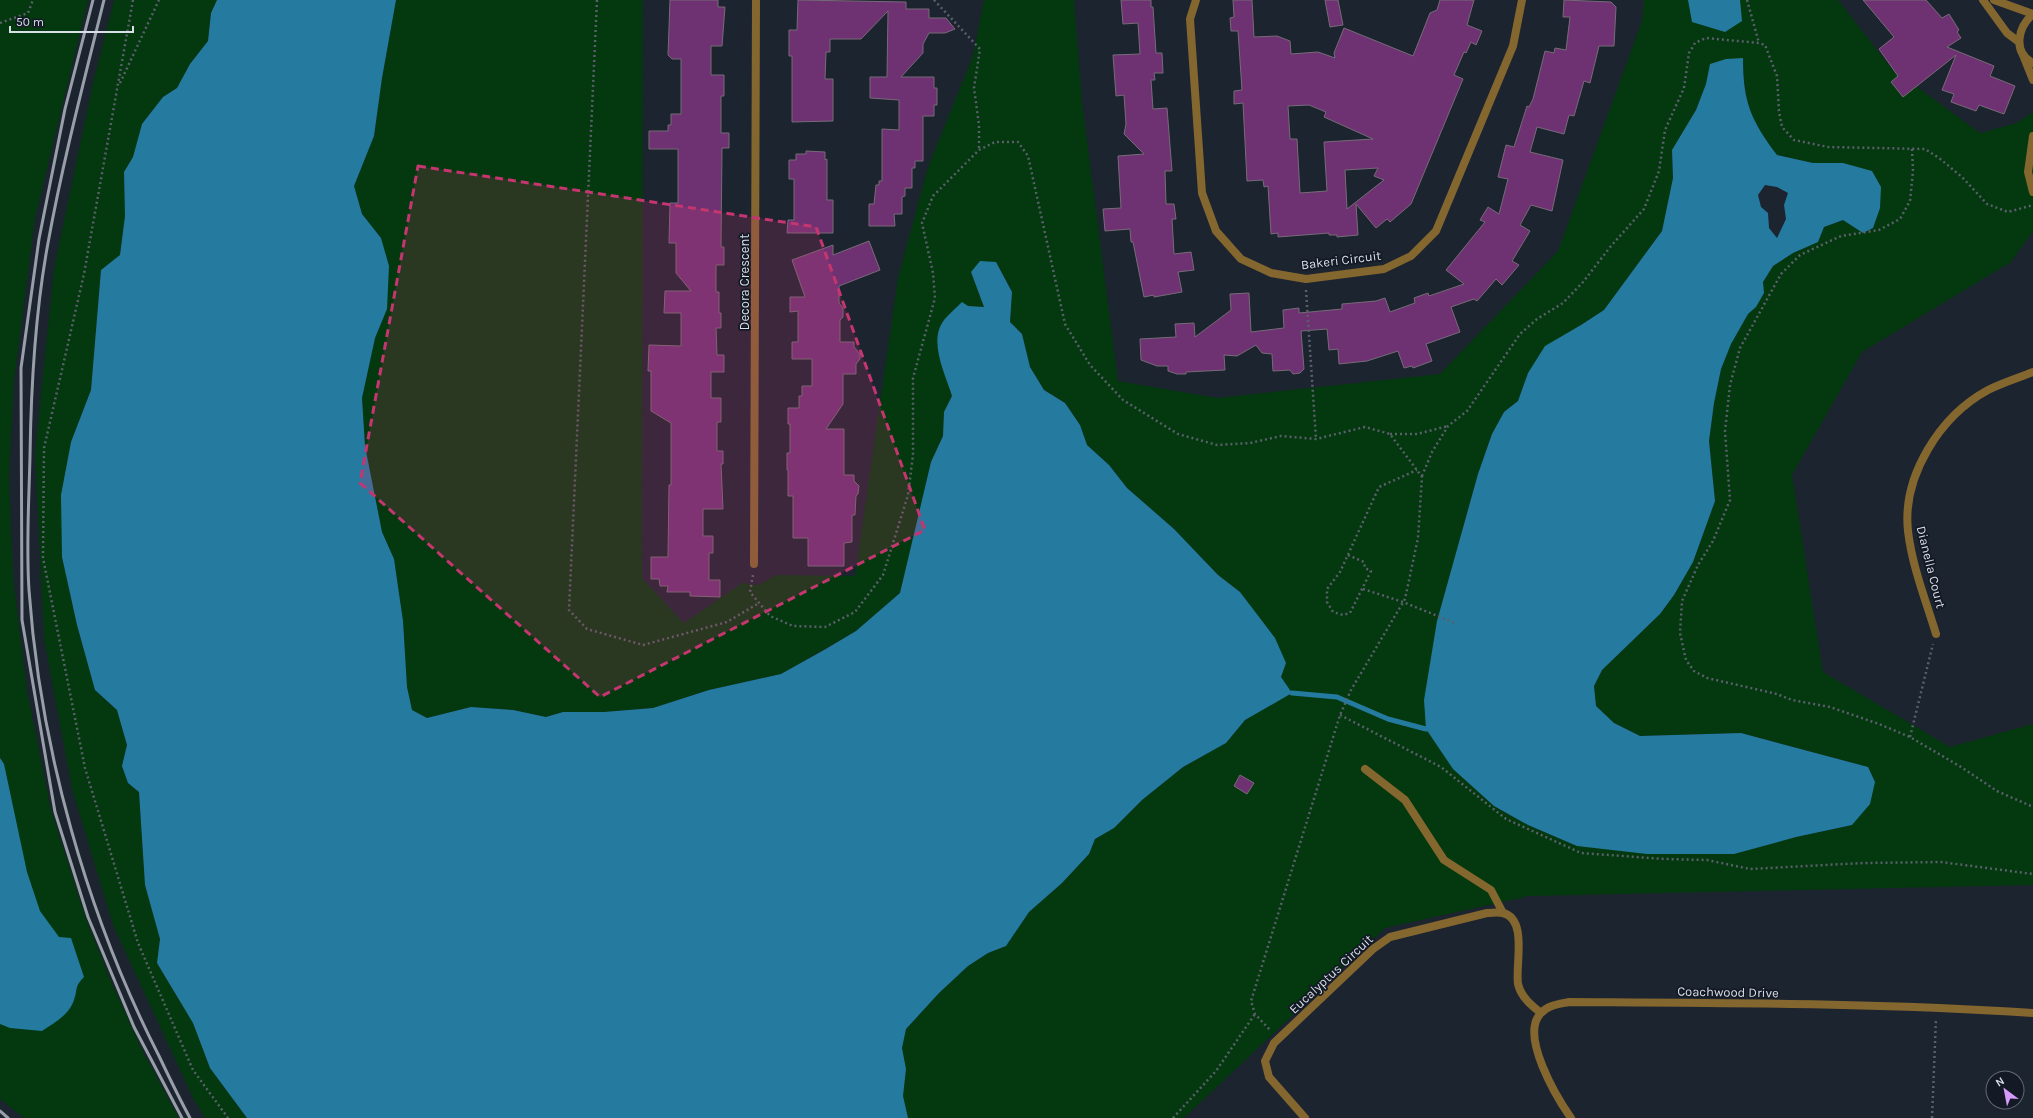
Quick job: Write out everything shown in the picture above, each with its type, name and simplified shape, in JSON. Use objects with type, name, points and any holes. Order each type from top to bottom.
[{"type":"street","name":"Decora Crescent","points":[[754,564],[756,0]]},
{"type":"street","name":"Bakeri Circuit","points":[[1196,0],[1190,19],[1202,193],[1216,231],[1240,259],[1271,273],[1306,279],[1384,269],[1411,256],[1436,231],[1513,46],[1522,0]]},
{"type":"street","points":[[1983,0],[2007,34],[2019,42]]},
{"type":"street","points":[[1994,0],[2033,14],[2025,22],[2020,31],[2019,42],[2033,80]]},
{"type":"street","points":[[2023,53],[2033,63]]},
{"type":"street","points":[[2033,136],[2028,172],[2033,192]]},
{"type":"street","name":"Dianella Court","points":[[1936,634],[1912,551],[1908,531],[1909,500],[1915,478],[1944,425],[1958,412],[1987,391],[2005,382],[2033,372]]},
{"type":"street","points":[[1365,769],[1405,800],[1444,860],[1491,890],[1504,913],[1518,928],[1518,985],[1527,1001],[1541,1013],[1534,1024],[1535,1041],[1545,1074],[1571,1118]]},
{"type":"street","name":"Eucalyptus Circuit","points":[[1306,1118],[1269,1078],[1265,1061],[1274,1043],[1373,949],[1390,937],[1487,913],[1504,913]]},
{"type":"street","name":"Coachwood Drive","points":[[1541,1013],[1554,1005],[1569,1002],[1937,1007],[2033,1013]]},
{"type":"path","points":[[0,23],[28,13],[33,0]]},
{"type":"path","points":[[133,0],[84,274],[44,448],[43,558],[85,768],[138,943],[193,1070],[228,1118]]},
{"type":"path","points":[[118,87],[159,0]]},
{"type":"path","points":[[597,0],[569,610],[587,629],[643,646],[727,622],[758,603]]},
{"type":"path","points":[[934,0],[980,49],[974,88],[979,125],[979,150]]},
{"type":"path","points":[[1748,0],[1759,42]]},
{"type":"path","points":[[1273,1033],[1255,1014],[1251,1001],[1340,715],[1351,690],[1403,602],[1418,538],[1422,477],[1432,452],[1448,426],[1467,411],[1520,334],[1537,318],[1563,303],[1583,282],[1611,246],[1644,209],[1659,171],[1665,130],[1684,88],[1689,53],[1695,43],[1706,38],[1759,42],[1765,45],[1777,76],[1779,112],[1782,127],[1794,140],[1828,147],[1925,149],[1939,158],[1962,177],[1987,204],[2008,212],[2033,205]]},
{"type":"path","points":[[754,564],[750,592],[770,616],[793,626],[825,627],[855,612],[883,575],[908,494],[913,455],[913,378],[935,298],[933,273],[922,223],[933,196],[979,150],[995,142],[1018,142],[1028,156],[1065,324],[1090,366],[1123,400],[1178,434],[1218,445],[1250,443],[1281,436],[1316,439],[1365,427],[1390,434],[1417,434],[1448,426]]},
{"type":"path","points":[[1912,149],[1913,171],[1910,201],[1900,219],[1879,230],[1841,236],[1800,255],[1781,274],[1740,348],[1730,385],[1725,431],[1730,500],[1713,541],[1698,565],[1682,601],[1680,633],[1686,660],[1694,671],[1707,678],[1777,694],[1792,700],[1830,707],[1910,736],[1997,791],[2033,807]]},
{"type":"path","points":[[1306,279],[1316,439]]},
{"type":"path","points":[[1390,434],[1422,477]]},
{"type":"path","points":[[1417,470],[1378,487],[1348,554],[1337,576],[1327,589],[1327,602],[1333,612],[1343,614],[1350,613],[1361,588],[1403,602],[1455,623]]},
{"type":"path","points":[[1348,554],[1364,562],[1365,568],[1371,571],[1364,589]]},
{"type":"path","points":[[1910,736],[1936,634]]},
{"type":"path","points":[[1340,715],[1441,767],[1506,819],[1581,853],[1664,859],[1707,860],[1750,870],[1863,863],[1941,862],[2033,874]]},
{"type":"path","points":[[1932,1118],[1937,1007]]},
{"type":"path","points":[[1173,1118],[1216,1071],[1255,1014]]},
{"type":"highlighted area","points":[[418,166],[816,227],[925,530],[600,697],[360,483]]},
{"type":"green space","points":[[0,0],[88,0],[35,218],[14,381],[9,476],[13,577],[27,691],[51,810],[85,916],[110,979],[143,1052],[179,1118],[24,1118],[0,1099]]},
{"type":"green space","points":[[114,0],[217,0],[211,13],[208,41],[190,64],[177,88],[163,97],[142,124],[133,157],[124,172],[125,216],[120,255],[101,270],[91,390],[71,442],[62,557],[77,625],[95,690],[117,710],[127,745],[122,766],[128,783],[139,792],[145,885],[160,939],[157,963],[193,1023],[210,1068],[247,1118],[205,1118],[194,1100],[113,925],[72,789],[44,638],[35,454],[54,269],[93,83]]},
{"type":"green space","points":[[396,0],[643,0],[642,578],[684,623],[742,583],[759,585],[775,575],[855,576],[898,278],[928,167],[973,56],[984,0],[1074,0],[1082,102],[1118,381],[1217,398],[1440,374],[1558,251],[1642,21],[1644,0],[1838,0],[1891,68],[1980,133],[2017,123],[2033,112],[2033,231],[2011,262],[1862,352],[1792,475],[1823,672],[1950,747],[2033,724],[2033,885],[1529,896],[1385,928],[1184,1118],[908,1118],[903,1096],[906,1069],[902,1048],[906,1029],[939,993],[968,966],[988,953],[1006,946],[1029,912],[1062,883],[1089,854],[1095,839],[1114,828],[1142,800],[1183,767],[1226,743],[1245,720],[1291,693],[1281,677],[1286,663],[1240,592],[1218,575],[1174,529],[1127,488],[1109,465],[1087,445],[1080,425],[1065,403],[1044,390],[1030,367],[1022,334],[1010,322],[1012,291],[996,262],[971,272],[984,307],[968,306],[940,359],[952,396],[944,412],[943,436],[931,462],[900,593],[856,631],[781,674],[709,690],[653,708],[604,712],[563,712],[546,717],[513,710],[471,707],[427,718],[411,710],[407,687],[403,621],[394,559],[382,532],[365,446],[362,398],[375,338],[387,309],[381,238],[362,214],[354,186],[374,136],[382,78]],"holes":[[[1743,58],[1743,74],[1750,110],[1768,143],[1777,155],[1813,163],[1843,163],[1880,208],[1873,228],[1863,233],[1843,220],[1824,227],[1818,242],[1793,253],[1773,266],[1763,282],[1764,293],[1756,307],[1748,314],[1731,344],[1721,369],[1714,403],[1709,441],[1715,501],[1693,562],[1674,595],[1660,614],[1602,670],[1594,686],[1596,706],[1614,723],[1640,736],[1741,733],[1868,767],[1852,825],[1796,837],[1577,846],[1528,825],[1494,806],[1462,530],[1478,474],[1492,434],[1504,412],[1518,401],[1528,373],[1581,325],[1604,310],[1662,231],[1673,178],[1672,150],[1696,110],[1706,84],[1710,65]]]},
{"type":"water","points":[[217,0],[396,0],[382,78],[374,136],[354,186],[362,214],[381,238],[389,266],[387,309],[375,338],[362,398],[365,446],[382,532],[394,559],[403,621],[407,687],[412,710],[427,718],[471,707],[513,710],[546,717],[563,712],[604,712],[653,708],[709,690],[781,674],[856,631],[900,593],[931,462],[943,436],[944,412],[952,396],[939,357],[939,328],[950,313],[962,302],[968,306],[984,307],[971,272],[980,261],[996,262],[1012,292],[1010,322],[1022,334],[1030,367],[1044,390],[1065,403],[1080,425],[1087,445],[1109,465],[1127,488],[1174,529],[1218,575],[1240,592],[1275,638],[1286,663],[1281,677],[1292,693],[1245,720],[1226,743],[1183,767],[1142,800],[1114,828],[1095,839],[1089,854],[1062,883],[1029,912],[1006,946],[988,953],[968,966],[939,993],[906,1029],[902,1048],[906,1069],[903,1096],[908,1118],[247,1118],[210,1068],[193,1023],[157,963],[160,939],[145,885],[139,792],[128,783],[122,766],[127,745],[117,710],[95,690],[77,625],[62,557],[61,495],[71,442],[91,390],[101,270],[120,255],[125,216],[124,172],[133,157],[142,124],[163,97],[177,88],[190,64],[208,41],[211,13]]},
{"type":"water","points":[[1688,0],[1740,0],[1742,21],[1725,32],[1692,22]]},
{"type":"water","points":[[1743,58],[1743,74],[1750,110],[1768,143],[1777,155],[1813,163],[1843,163],[1872,171],[1881,187],[1880,208],[1873,228],[1863,233],[1843,220],[1824,227],[1818,242],[1793,253],[1773,266],[1763,282],[1764,293],[1756,307],[1748,314],[1731,344],[1721,369],[1714,403],[1709,441],[1715,501],[1693,562],[1674,595],[1660,614],[1602,670],[1594,686],[1596,706],[1614,723],[1640,736],[1741,733],[1868,767],[1875,782],[1870,804],[1852,825],[1796,837],[1734,854],[1647,854],[1577,846],[1528,825],[1494,806],[1453,769],[1426,729],[1424,700],[1437,621],[1478,474],[1492,434],[1504,412],[1518,401],[1528,373],[1545,346],[1604,310],[1662,231],[1673,178],[1672,150],[1696,110],[1706,84],[1710,64],[1726,59]],"holes":[[[1765,185],[1777,187],[1788,193],[1784,205],[1786,219],[1777,238],[1769,228],[1768,213],[1761,207],[1758,195]]]},
{"type":"water","points":[[0,758],[4,764],[27,872],[40,911],[59,937],[71,938],[84,977],[77,986],[74,1000],[69,1010],[61,1018],[42,1031],[10,1028],[0,1024]]},
{"type":"building","points":[[670,0],[718,0],[718,7],[725,7],[722,46],[711,46],[711,75],[724,75],[724,96],[721,96],[721,133],[729,133],[729,148],[722,148],[721,247],[724,247],[724,265],[716,265],[716,292],[719,292],[719,313],[721,313],[721,328],[716,328],[717,355],[724,355],[724,372],[711,372],[711,398],[721,398],[721,422],[717,422],[717,451],[723,451],[723,464],[721,464],[723,509],[703,509],[703,536],[713,536],[713,553],[709,553],[709,580],[720,580],[720,597],[690,596],[690,592],[667,592],[668,586],[660,586],[659,579],[651,579],[651,557],[668,557],[669,485],[671,485],[671,423],[651,411],[651,371],[648,371],[649,345],[681,346],[681,313],[664,313],[665,291],[691,291],[676,273],[676,243],[669,243],[670,203],[678,203],[678,149],[649,149],[649,131],[668,131],[668,125],[671,125],[671,114],[681,114],[681,59],[672,59],[668,55]]},
{"type":"building","points":[[798,0],[906,2],[906,9],[929,9],[929,18],[946,18],[955,29],[945,33],[929,33],[923,44],[923,53],[901,77],[934,77],[934,88],[937,88],[937,105],[934,105],[934,116],[923,116],[923,161],[915,161],[915,168],[912,168],[912,188],[905,188],[905,196],[902,197],[902,214],[894,214],[895,226],[869,226],[869,204],[874,204],[876,185],[879,185],[879,181],[882,181],[882,129],[899,130],[899,100],[870,98],[870,77],[887,77],[888,11],[861,39],[830,39],[830,52],[826,52],[825,79],[833,79],[833,121],[792,122],[792,56],[789,56],[789,30],[797,30]]},
{"type":"building","points":[[1121,0],[1151,0],[1151,7],[1153,7],[1156,53],[1162,53],[1163,73],[1154,73],[1155,80],[1151,80],[1153,109],[1167,108],[1172,171],[1165,171],[1166,204],[1174,204],[1176,219],[1172,219],[1174,254],[1191,252],[1194,270],[1178,272],[1182,292],[1154,297],[1154,295],[1144,297],[1133,242],[1131,242],[1130,229],[1105,231],[1103,209],[1121,208],[1118,156],[1144,154],[1124,134],[1126,124],[1124,95],[1116,96],[1113,55],[1140,54],[1138,23],[1123,24]]},
{"type":"building","points":[[1233,0],[1252,0],[1254,37],[1277,36],[1290,41],[1291,54],[1318,52],[1335,58],[1334,53],[1344,28],[1413,56],[1430,13],[1437,10],[1440,0],[1474,0],[1467,25],[1482,31],[1476,45],[1471,42],[1466,53],[1464,52],[1454,75],[1463,79],[1411,204],[1390,222],[1387,219],[1376,228],[1356,204],[1358,235],[1337,237],[1337,235],[1329,235],[1329,233],[1278,237],[1278,233],[1271,234],[1268,186],[1264,187],[1263,180],[1247,181],[1243,103],[1234,104],[1234,91],[1242,90],[1238,31],[1231,31],[1230,18],[1234,17]],"holes":[[[1309,105],[1326,112],[1324,117],[1373,139],[1324,142],[1327,191],[1300,193],[1297,139],[1290,139],[1288,106]],[[1378,168],[1374,176],[1384,180],[1347,209],[1345,170]]]},
{"type":"building","points":[[1325,0],[1338,0],[1343,25],[1330,27]]},
{"type":"building","points":[[1564,0],[1611,2],[1616,7],[1614,46],[1599,46],[1590,83],[1584,81],[1574,116],[1569,115],[1564,134],[1537,127],[1530,152],[1563,160],[1552,211],[1531,205],[1520,225],[1530,231],[1512,261],[1519,265],[1502,285],[1496,279],[1477,301],[1474,299],[1451,307],[1460,332],[1426,344],[1432,361],[1413,368],[1412,366],[1404,368],[1398,351],[1367,361],[1339,364],[1338,349],[1329,350],[1327,329],[1301,331],[1304,369],[1300,373],[1293,374],[1290,370],[1273,371],[1272,354],[1262,353],[1256,345],[1237,356],[1224,355],[1225,370],[1186,372],[1186,374],[1177,374],[1168,371],[1168,366],[1157,366],[1141,360],[1140,339],[1176,337],[1175,324],[1194,323],[1195,337],[1231,310],[1230,294],[1249,293],[1251,332],[1284,328],[1283,310],[1299,308],[1299,313],[1342,309],[1342,304],[1376,301],[1385,298],[1390,312],[1415,303],[1414,298],[1428,293],[1429,296],[1464,284],[1446,270],[1485,222],[1480,220],[1488,207],[1499,214],[1508,179],[1498,177],[1506,145],[1514,147],[1527,106],[1529,107],[1533,99],[1545,51],[1554,53],[1555,48],[1566,50],[1570,17],[1563,17]]},
{"type":"building","points":[[1863,0],[1926,0],[1942,18],[1949,14],[1959,30],[1957,32],[1961,38],[1947,47],[1994,66],[1990,76],[2015,86],[2004,114],[1979,105],[1976,111],[1951,102],[1954,94],[1942,90],[1956,55],[1903,97],[1891,82],[1898,76],[1879,49],[1894,37]]},
{"type":"building","points":[[806,151],[825,152],[825,160],[827,159],[827,200],[833,200],[833,233],[787,233],[788,220],[794,220],[794,179],[789,179],[789,160],[796,160],[796,154],[806,154]]},
{"type":"building","points":[[869,241],[880,270],[839,286],[839,303],[843,308],[843,317],[840,320],[840,342],[854,342],[854,347],[860,354],[860,359],[856,364],[856,374],[843,374],[843,404],[826,429],[844,429],[844,475],[854,475],[854,481],[859,486],[858,494],[856,496],[855,515],[852,515],[852,542],[844,543],[844,566],[808,566],[808,538],[793,538],[793,496],[788,496],[787,453],[790,453],[790,424],[788,424],[788,408],[799,408],[799,396],[802,396],[802,386],[812,386],[812,359],[792,359],[792,342],[798,342],[798,311],[790,312],[790,297],[805,297],[792,260],[833,245],[833,255]]},
{"type":"building","points":[[1240,775],[1254,783],[1247,794],[1234,786]]},
{"type":"waterway","points":[[1292,693],[1337,697],[1388,719],[1426,729]]},
{"type":"railway","points":[[93,0],[65,109],[39,239],[21,368],[22,620],[55,812],[88,917],[134,1027],[182,1118]]},
{"type":"railway","points":[[104,0],[60,182],[48,243],[40,296],[34,349],[31,403],[28,540],[29,590],[35,650],[44,710],[56,770],[71,829],[89,888],[110,946],[133,1002],[190,1118]]},
{"type":"railway","points":[[0,1111],[8,1118]]}]
